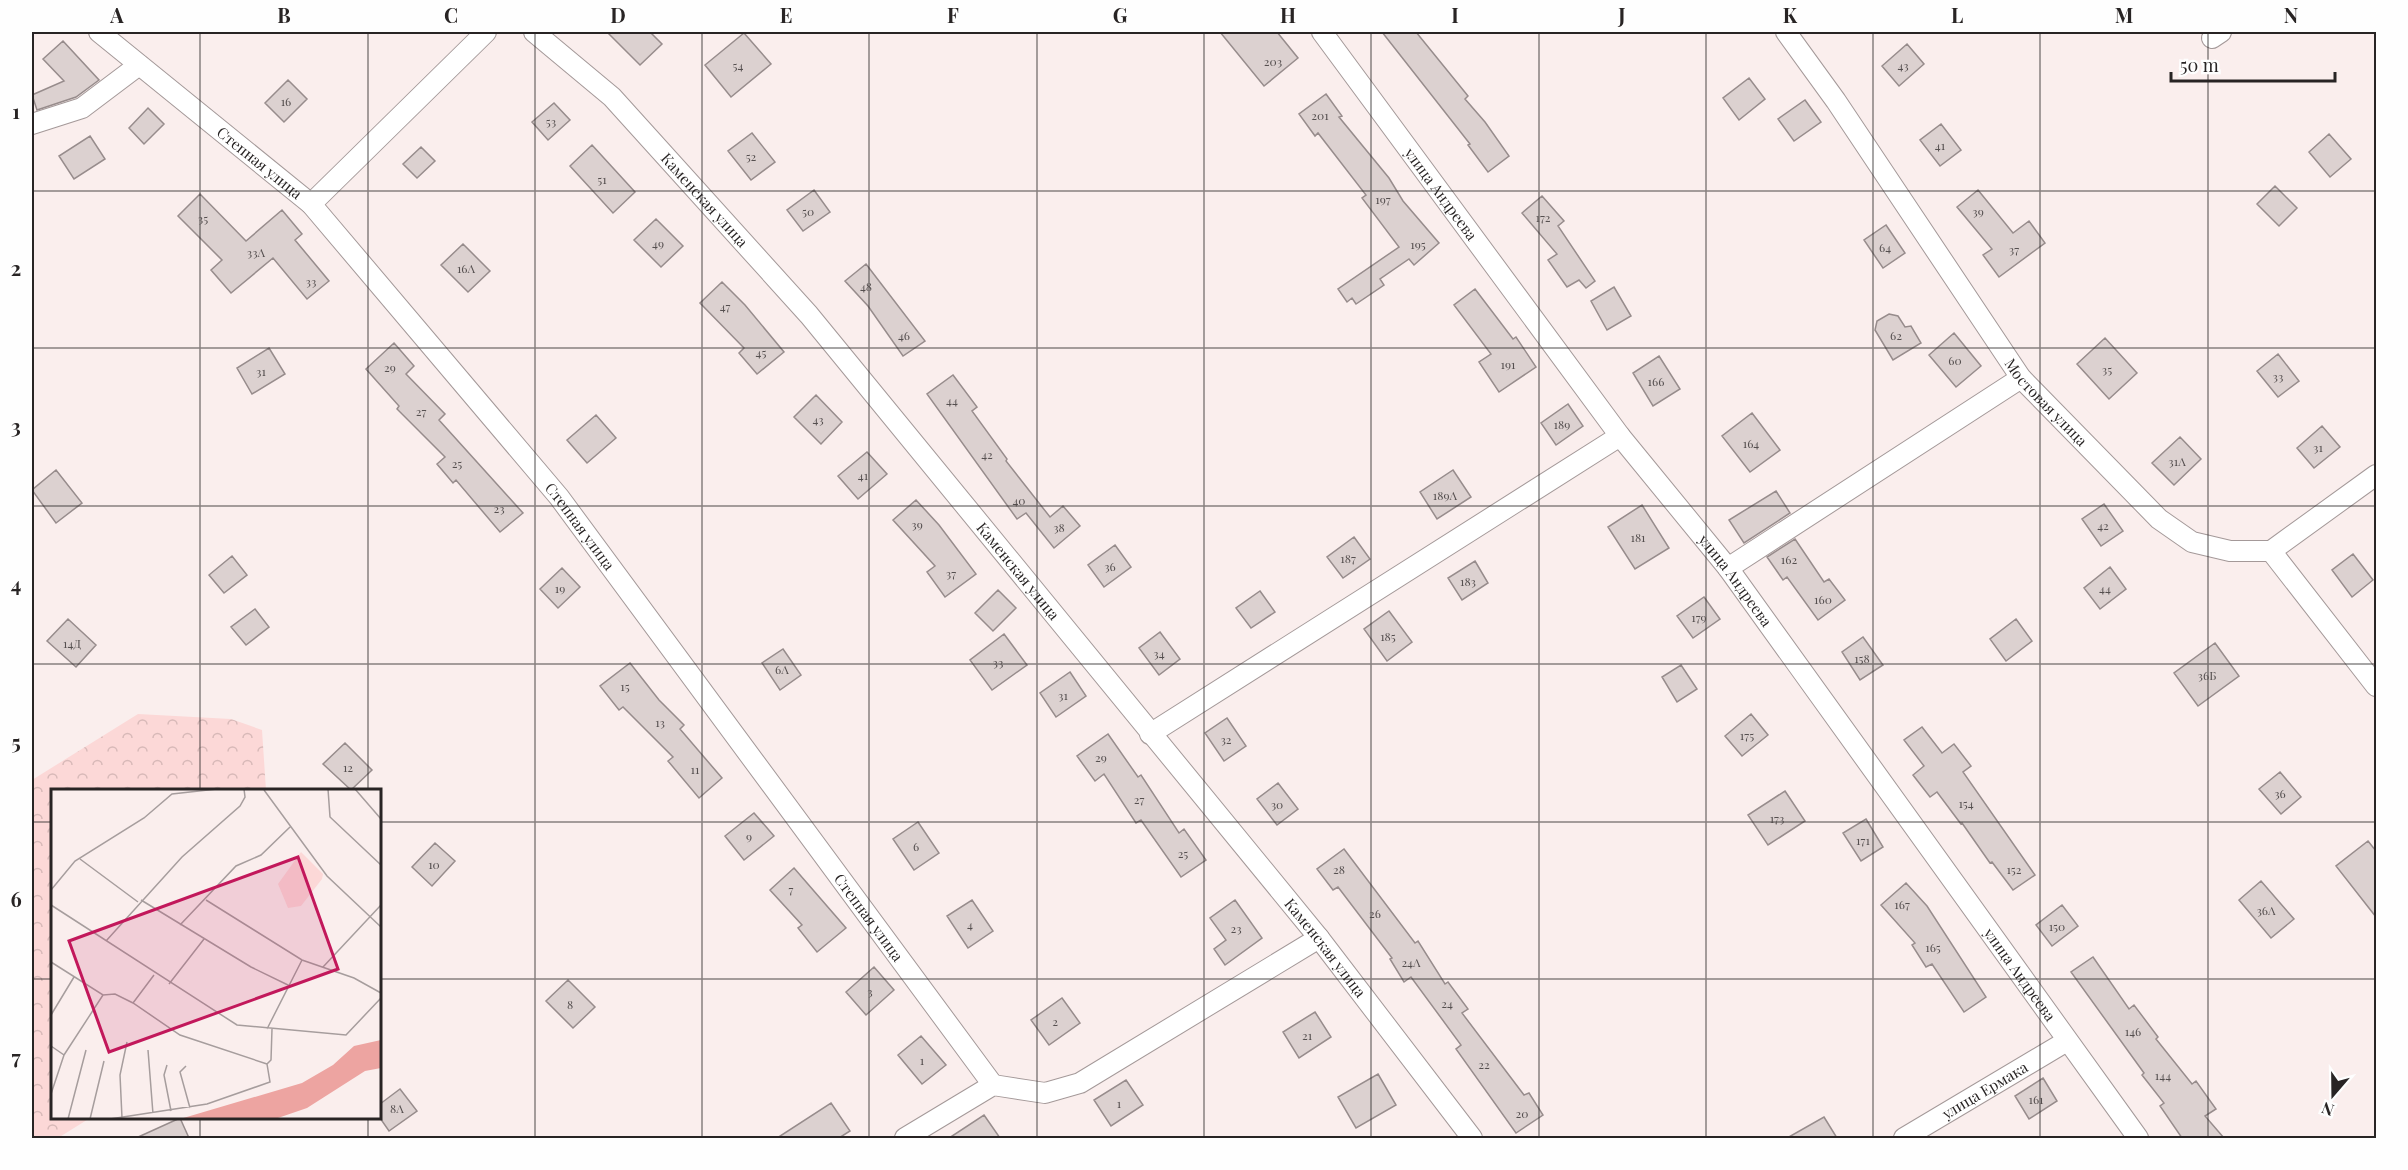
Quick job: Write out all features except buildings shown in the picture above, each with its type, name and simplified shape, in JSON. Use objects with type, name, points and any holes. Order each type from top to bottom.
[{"type":"street","name":"Степная улица","points":[[99,32],[311,204],[559,497],[993,1084]]},
{"type":"street","points":[[311,204],[486,32]]},
{"type":"street","name":"Каменская улица","points":[[534,32],[612,97],[808,315],[1319,938],[1472,1138]]},
{"type":"street","name":"улица Андреева","points":[[1322,32],[1620,436],[1728,568],[2138,1138]]},
{"type":"street","name":"Мостовая улица","points":[[1786,32],[1836,101],[2021,378],[2158,519],[2192,542],[2230,551],[2271,550]]},
{"type":"street","points":[[32,124],[82,108],[139,65]]},
{"type":"street","points":[[1728,568],[2021,378]]},
{"type":"street","points":[[1150,734],[1620,436]]},
{"type":"street","points":[[2376,475],[2271,550],[2376,686]]},
{"type":"street","points":[[905,1138],[993,1084],[1045,1094],[1080,1083],[1319,938]]},
{"type":"street","name":"улица Ермака","points":[[1904,1138],[2067,1041]]},
{"type":"green space","points":[[138,714],[231,719],[262,730],[266,789],[51,789],[51,1119],[88,1119],[58,1138],[32,1138],[32,780]]}]
